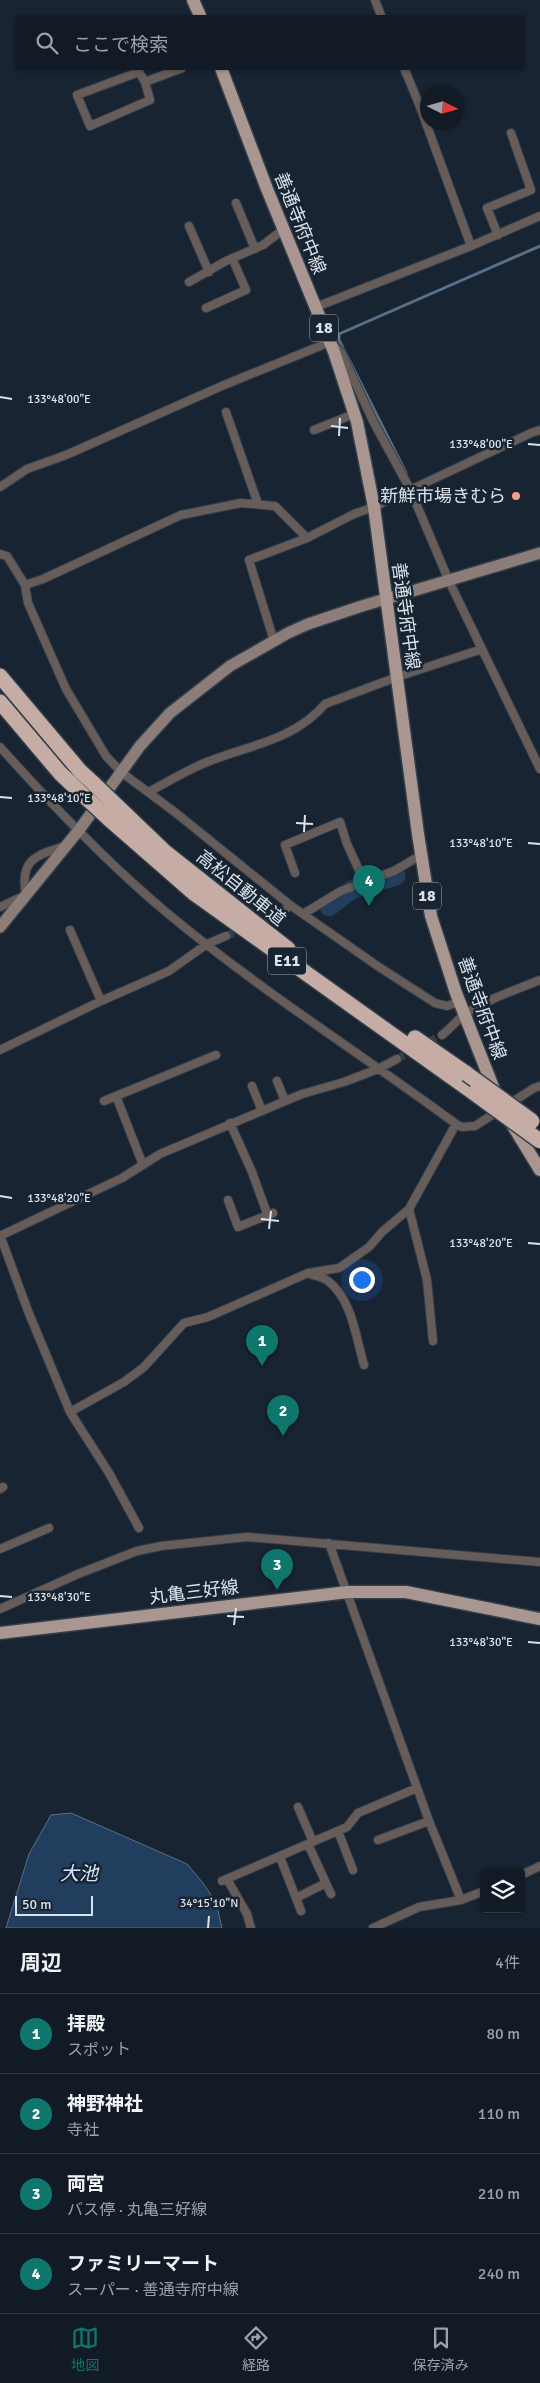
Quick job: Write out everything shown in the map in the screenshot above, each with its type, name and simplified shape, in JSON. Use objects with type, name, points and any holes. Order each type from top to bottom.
[{"type":"highway","name":"高松自動車道","points":[[0,676],[80,771],[87,788],[108,818],[195,894],[540,1141]]},
{"type":"highway","name":"高松自動車道","points":[[0,702],[60,773],[117,806],[165,852],[273,939],[536,1124]]},
{"type":"main road","points":[[193,0],[199,15]]},
{"type":"main road","name":"善通寺府中線","points":[[222,70],[330,342],[354,414],[367,465],[431,916],[459,1002],[503,1108],[540,1170]]},
{"type":"main road","name":"丸亀三好線","points":[[0,1632],[348,1592],[414,1594],[540,1619]]},
{"type":"street","points":[[375,0],[381,15]]},
{"type":"street","points":[[145,82],[177,70]]},
{"type":"street","points":[[405,70],[471,246]]},
{"type":"street","points":[[138,72],[145,82],[150,100],[90,126],[77,95],[138,72]]},
{"type":"street","points":[[498,236],[487,208],[531,190],[511,132]]},
{"type":"street","points":[[236,203],[255,249]]},
{"type":"street","points":[[316,307],[498,236],[540,216]]},
{"type":"street","points":[[189,226],[209,272]]},
{"type":"street","points":[[188,282],[232,258],[263,245],[284,229]]},
{"type":"street","points":[[206,308],[246,290],[232,258]]},
{"type":"street","points":[[0,487],[27,469],[66,456],[216,388],[330,342],[341,352],[374,421],[410,488],[449,581],[540,769]]},
{"type":"street","points":[[226,412],[258,504]]},
{"type":"street","points":[[314,430],[354,414]]},
{"type":"street","points":[[274,641],[249,560],[307,538],[410,488],[540,430]]},
{"type":"street","points":[[25,585],[181,515],[241,503],[276,506],[307,538]]},
{"type":"street","points":[[0,927],[80,830],[140,746],[170,713],[230,666],[308,624],[540,553]]},
{"type":"street","points":[[0,554],[7,556],[25,585],[28,603],[66,689],[106,756],[121,772],[303,914],[435,1003],[446,1006],[459,1002]]},
{"type":"street","points":[[149,792],[205,763],[267,742],[293,730],[319,712],[325,704],[397,676],[482,649]]},
{"type":"street","points":[[0,747],[52,805],[131,881],[207,944],[242,972],[456,1124],[462,1127],[475,1126],[540,1086]]},
{"type":"street","points":[[296,873],[285,846],[340,822],[347,844],[364,881]]},
{"type":"street","points":[[26,895],[24,873],[29,862],[42,854],[67,845]]},
{"type":"street","points":[[303,914],[341,890],[394,871],[421,855]]},
{"type":"street","points":[[0,907],[26,895]]},
{"type":"street","points":[[279,915],[290,905]]},
{"type":"street","points":[[70,930],[101,1000]]},
{"type":"street","points":[[0,1050],[101,1000],[170,971],[207,944],[226,936]]},
{"type":"street","points":[[442,1034],[454,1026],[464,1015],[488,1002],[540,980]]},
{"type":"street","points":[[104,1101],[216,1055]]},
{"type":"street","points":[[139,1528],[109,1473],[70,1412],[28,1311],[0,1235],[122,1178],[160,1154],[262,1110],[378,1069],[397,1059]]},
{"type":"street","points":[[277,1080],[285,1101]]},
{"type":"street","points":[[252,1086],[262,1110]]},
{"type":"street","points":[[116,1096],[143,1165]]},
{"type":"street","points":[[228,1200],[238,1228],[270,1214],[230,1123]]},
{"type":"street","points":[[70,1412],[124,1382],[144,1367],[184,1323],[208,1317],[308,1273],[339,1268],[369,1247],[382,1232],[409,1209],[456,1124]]},
{"type":"street","points":[[409,1209],[427,1280],[433,1341]]},
{"type":"street","points":[[308,1273],[327,1280],[347,1305],[364,1365]]},
{"type":"street","points":[[0,1549],[49,1528]]},
{"type":"street","points":[[0,1609],[78,1574],[137,1551],[162,1546],[247,1536],[540,1562]]},
{"type":"street","points":[[18,1542],[21,1551]]},
{"type":"street","points":[[328,1543],[348,1592],[429,1822],[461,1900]]},
{"type":"street","points":[[250,1928],[247,1914],[225,1880],[348,1827],[358,1813],[417,1788]]},
{"type":"street","points":[[298,1807],[310,1843],[331,1894]]},
{"type":"street","points":[[378,1840],[429,1822]]},
{"type":"street","points":[[338,1831],[353,1870]]},
{"type":"street","points":[[280,1857],[301,1911]]},
{"type":"street","points":[[525,1872],[540,1866]]},
{"type":"street","points":[[296,1898],[326,1883]]},
{"type":"street","points":[[373,1928],[419,1907],[461,1900],[480,1893]]},
{"type":"water","name":"大池","points":[[71,1813],[187,1864],[216,1902],[222,1928],[6,1928],[29,1854],[51,1815]]},
{"type":"waterway","points":[[406,473],[339,340],[339,334],[540,246]]},
{"type":"waterway","points":[[329,907],[351,890],[396,876]]},
{"type":"tunnel","points":[[255,925],[279,915]]},
{"type":"tunnel","points":[[226,936],[244,929]]},
{"type":"tunnel","points":[[397,1059],[442,1035]]},
{"type":"place","name":"新鮮市場きむら","points":[[516,496]]},
{"type":"place","name":"ファミリーマート","points":[[369,906]]},
{"type":"place","name":"拝殿","points":[[262,1366]]},
{"type":"place","name":"神野神社","points":[[283,1436]]},
{"type":"place","name":"両宮","points":[[277,1590]]}]
